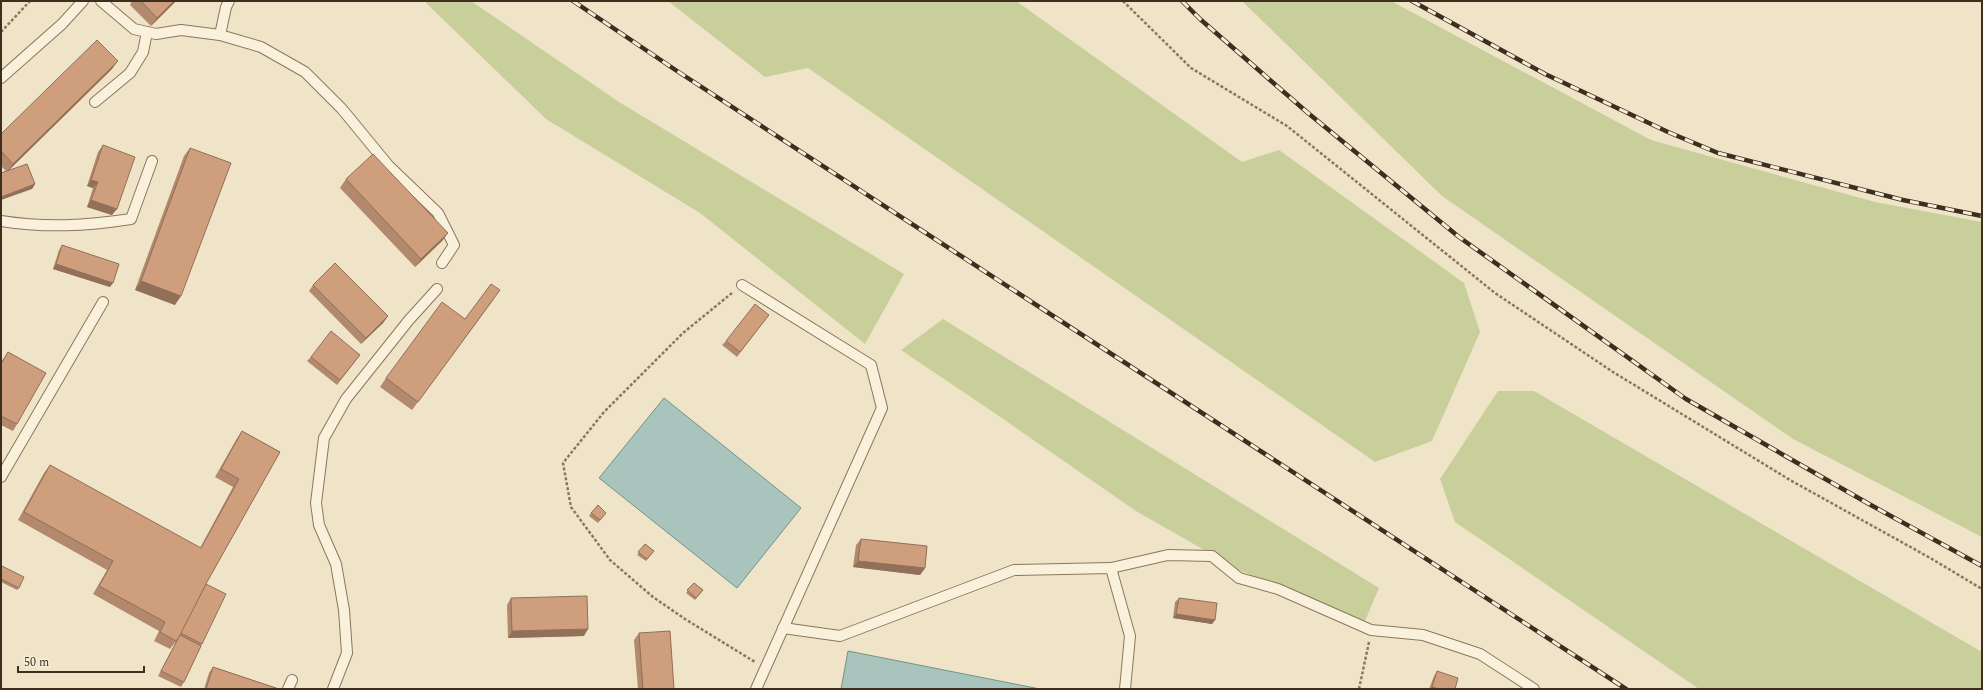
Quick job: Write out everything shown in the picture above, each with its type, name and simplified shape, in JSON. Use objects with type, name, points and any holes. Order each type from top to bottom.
[{"type":"lane","points":[[1,78],[62,24],[83,1]]},
{"type":"lane","points":[[101,1],[134,29],[156,34],[181,30],[220,35],[261,47],[305,72],[326,93],[388,165],[438,213],[454,245],[442,263]]},
{"type":"lane","points":[[220,35],[226,7],[229,1]]},
{"type":"lane","points":[[95,102],[130,73],[143,52],[146,32]]},
{"type":"lane","points":[[1,221],[34,226],[97,224],[131,218],[152,161]]},
{"type":"lane","points":[[742,285],[871,365],[882,408],[756,689]]},
{"type":"lane","points":[[333,689],[347,653],[344,610],[336,564],[319,525],[316,503],[324,438],[346,399],[409,320],[437,289]]},
{"type":"lane","points":[[1,477],[103,302]]},
{"type":"lane","points":[[783,628],[840,636],[1014,570],[1111,568],[1168,555],[1212,556],[1239,578],[1278,589],[1372,630],[1422,635],[1480,654],[1534,689]]},
{"type":"lane","points":[[1111,568],[1130,636],[1124,689]]},
{"type":"path","points":[[1,32],[30,1]]},
{"type":"path","points":[[1123,1],[1191,68],[1287,126],[1495,293],[1613,372],[1790,480],[1932,559],[1982,590]]},
{"type":"path","points":[[742,285],[683,333],[604,412],[564,463],[571,507],[610,560],[653,597],[678,615],[765,668]]},
{"type":"path","points":[[1359,689],[1372,630]]},
{"type":"green space","points":[[424,1],[471,1],[619,102],[904,274],[865,344],[700,213],[546,119]]},
{"type":"green space","points":[[668,1],[1016,1],[1242,162],[1279,150],[1464,283],[1480,332],[1432,441],[1375,462],[808,68],[765,77]]},
{"type":"green space","points":[[1242,1],[1391,1],[1651,140],[1875,202],[1982,222],[1982,537],[1793,439],[1442,196]]},
{"type":"green space","points":[[943,319],[1379,588],[1365,621],[1241,571],[1136,511],[901,350]]},
{"type":"green space","points":[[1498,391],[1534,391],[1982,652],[1982,689],[1699,689],[1455,522],[1440,479]]},
{"type":"water","points":[[664,398],[801,508],[737,588],[599,478]]},
{"type":"water","points":[[848,651],[1040,689],[841,689]]},
{"type":"building","points":[[141,1],[174,1],[157,18]]},
{"type":"building","points":[[97,40],[118,61],[13,164],[1,151],[1,134]]},
{"type":"building","points":[[103,145],[135,157],[117,209],[91,200],[98,182],[91,180]]},
{"type":"building","points":[[190,148],[231,163],[181,296],[141,281]]},
{"type":"building","points":[[373,154],[448,233],[421,259],[346,179]]},
{"type":"building","points":[[27,164],[35,184],[1,197],[1,173]]},
{"type":"building","points":[[62,245],[119,264],[113,283],[56,264]]},
{"type":"building","points":[[335,263],[388,316],[366,338],[313,285]]},
{"type":"building","points":[[491,284],[500,290],[418,402],[386,378],[442,302],[465,319]]},
{"type":"building","points":[[755,304],[769,315],[740,352],[726,341]]},
{"type":"building","points":[[331,331],[360,355],[340,380],[311,357]]},
{"type":"building","points":[[8,352],[46,373],[17,424],[1,416],[1,364]]},
{"type":"building","points":[[242,431],[280,452],[207,582],[183,631],[176,641],[160,632],[165,622],[99,586],[113,561],[24,512],[50,465],[201,548],[239,479],[221,469]]},
{"type":"building","points":[[598,505],[606,513],[600,520],[591,513]]},
{"type":"building","points":[[861,539],[927,546],[925,568],[858,561]]},
{"type":"building","points":[[645,544],[654,551],[647,559],[638,552]]},
{"type":"building","points":[[2,566],[24,577],[19,588],[1,579]]},
{"type":"building","points":[[694,583],[703,590],[696,598],[687,590]]},
{"type":"building","points":[[206,584],[226,594],[202,644],[181,633]]},
{"type":"building","points":[[587,596],[588,629],[512,631],[511,598]]},
{"type":"building","points":[[1179,598],[1217,603],[1215,620],[1176,614]]},
{"type":"building","points":[[670,631],[674,689],[643,689],[639,633]]},
{"type":"building","points":[[180,635],[201,646],[184,682],[161,671]]},
{"type":"building","points":[[213,667],[279,689],[206,689]]},
{"type":"building","points":[[1437,671],[1458,678],[1455,689],[1439,689],[1432,687]]},
{"type":"railway","points":[[573,1],[677,71],[1626,689]]},
{"type":"railway","points":[[1182,1],[1200,19],[1308,113],[1459,237],[1686,399],[1869,504],[1982,566]]},
{"type":"railway","points":[[1412,1],[1545,74],[1668,132],[1718,153],[1903,200],[1982,216]]}]
